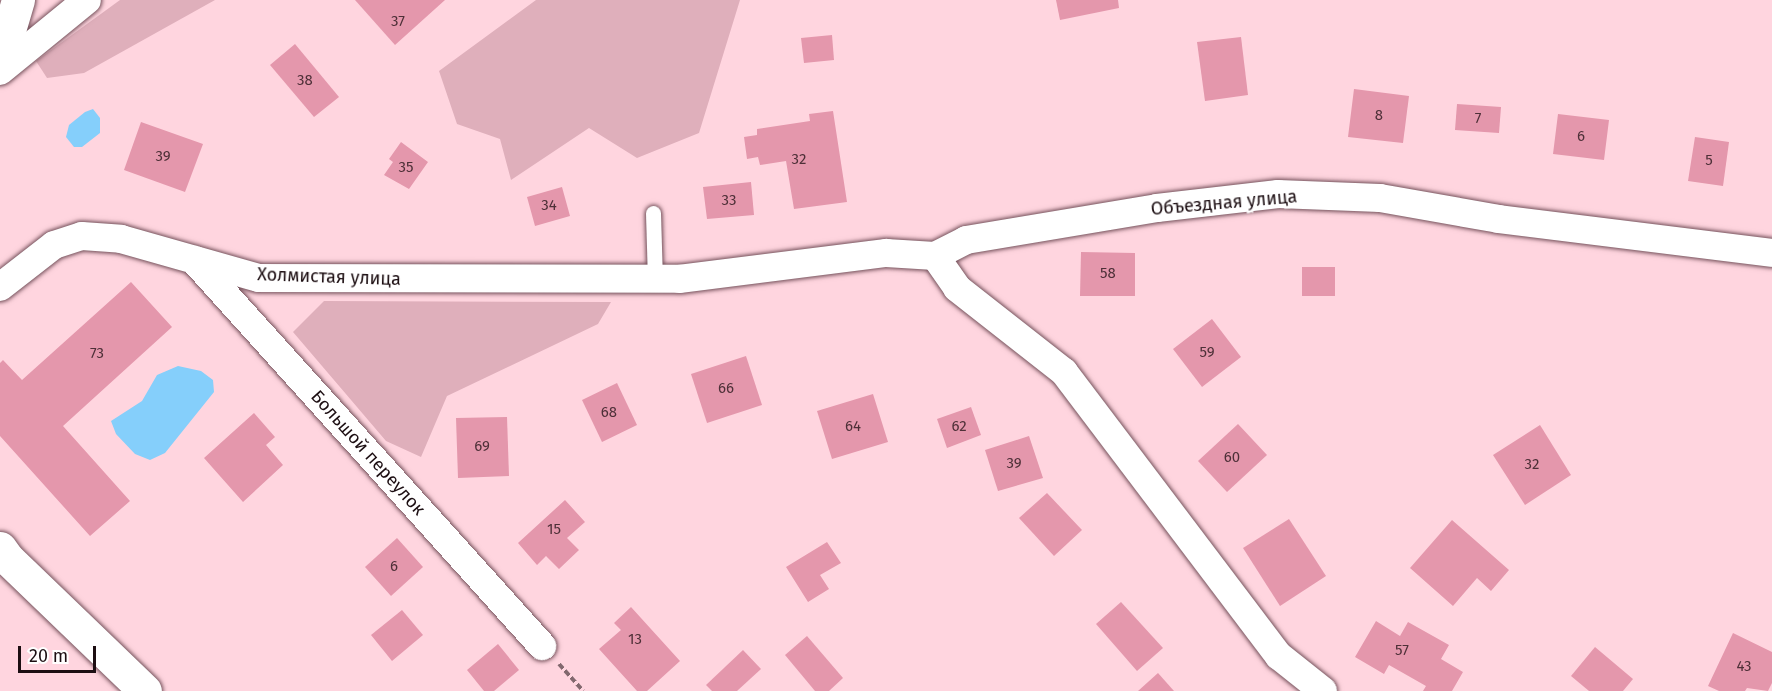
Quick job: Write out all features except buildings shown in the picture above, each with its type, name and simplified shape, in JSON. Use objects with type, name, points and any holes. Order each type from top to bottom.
[{"type":"street","points":[[0,61],[18,0]]},
{"type":"street","points":[[0,71],[87,0]]},
{"type":"street","name":"Объездная улица","points":[[935,256],[966,240],[1156,208],[1278,194],[1380,198],[1499,219],[1772,253]]},
{"type":"street","name":"Холмистая улица","points":[[0,287],[54,245],[82,236],[121,239],[259,278],[667,279]]},
{"type":"street","points":[[667,279],[886,253],[935,256],[957,288],[1064,372],[1279,656],[1323,691]]},
{"type":"street","name":"Большой переулок","points":[[194,260],[542,645]]},
{"type":"street","points":[[0,548],[8,559],[145,691]]},
{"type":"lane","points":[[653,213],[667,279]]},
{"type":"path","points":[[542,645],[583,691]]},
{"type":"shaded area","points":[[120,0],[215,0],[84,73],[47,78],[36,61]]},
{"type":"shaded area","points":[[536,0],[740,0],[699,133],[637,158],[589,128],[511,180],[500,139],[457,124],[439,71]]},
{"type":"shaded area","points":[[324,301],[611,302],[598,324],[447,396],[421,457],[386,441],[293,332]]},
{"type":"water","points":[[93,109],[100,118],[100,133],[82,147],[74,147],[66,137],[69,125],[85,112]]},
{"type":"water","points":[[178,366],[201,371],[213,380],[214,392],[165,453],[150,460],[135,454],[116,434],[111,421],[142,401],[157,375]]}]
